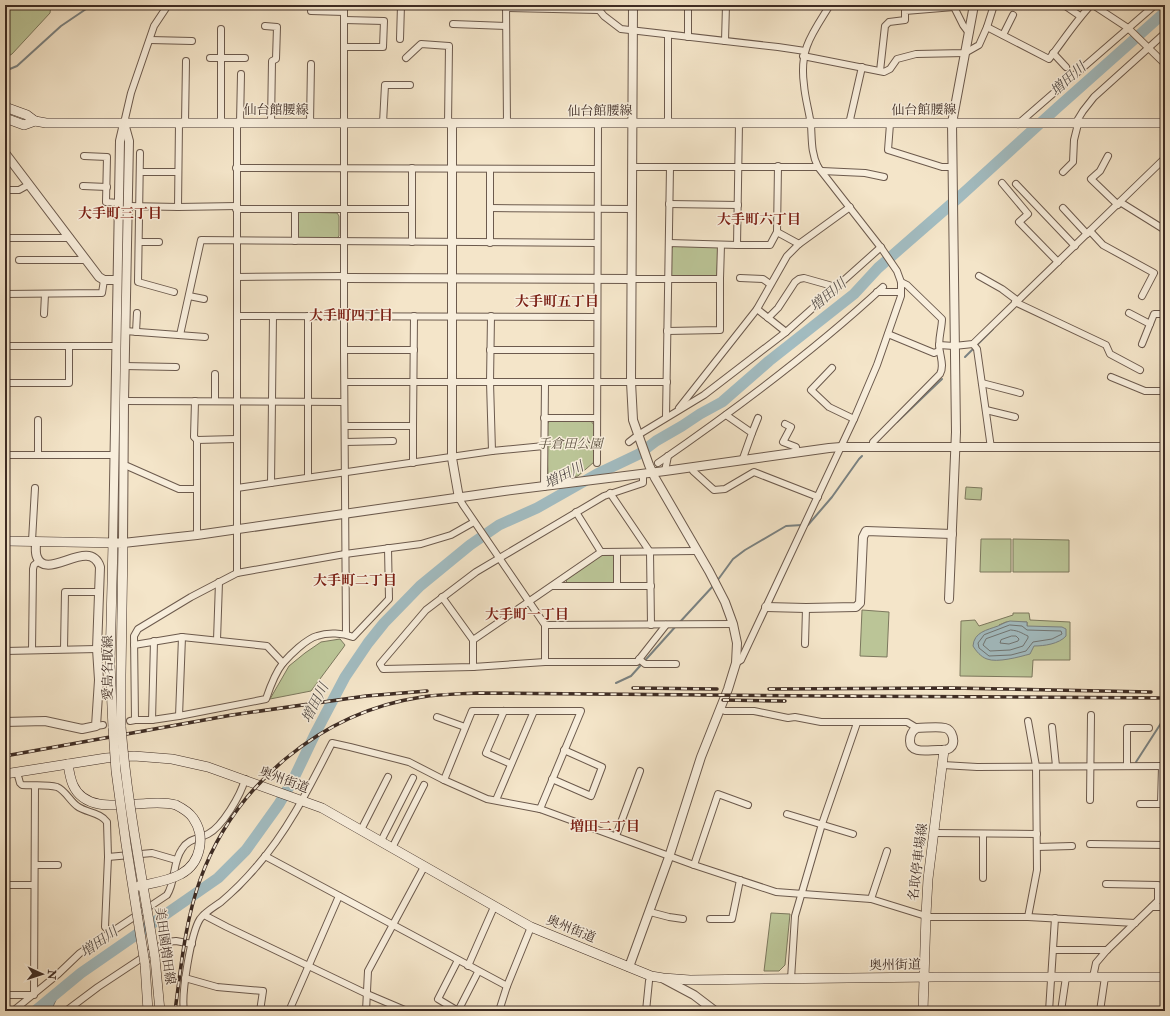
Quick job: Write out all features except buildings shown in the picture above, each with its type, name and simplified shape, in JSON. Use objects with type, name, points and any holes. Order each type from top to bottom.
[{"type":"main road","name":"仙台館腰線","points":[[5,106],[27,115],[35,121],[46,123],[1165,123]]},
{"type":"main road","name":"仙台館腰線","points":[[5,118],[24,125],[35,121]]},
{"type":"main road","points":[[5,542],[34,541],[123,543]]},
{"type":"main road","name":"愛島名取線","points":[[112,543],[110,664],[117,727],[131,817],[144,885]]},
{"type":"main road","name":"愛島名取線","points":[[123,543],[121,676],[117,727],[116,771],[132,887]]},
{"type":"main road","name":"名取停車場線","points":[[923,1011],[928,879],[935,833],[944,750]]},
{"type":"main road","name":"奥州街道","points":[[5,774],[106,758],[134,756],[156,757],[208,767],[245,779],[322,808],[531,927],[651,976],[690,980],[1165,977]]},
{"type":"main road","points":[[68,764],[72,784],[76,791],[90,801],[109,805],[159,802],[176,805],[193,817],[198,826],[200,844],[199,852],[190,868],[180,875],[132,887]]},
{"type":"main road","name":"美田園増田線","points":[[144,885],[155,958],[160,1011]]},
{"type":"main road","name":"美田園増田線","points":[[132,887],[145,964],[148,1011]]},
{"type":"street","points":[[112,543],[116,280],[120,141],[131,93],[154,26],[168,5]]},
{"type":"street","points":[[310,5],[311,11],[344,8],[344,402],[346,634]]},
{"type":"street","points":[[400,39],[401,5]]},
{"type":"street","points":[[630,967],[669,857],[701,757],[728,689],[736,663],[736,643],[733,624],[725,602],[651,468],[638,437],[632,410],[633,5]]},
{"type":"street","points":[[688,37],[688,6],[701,5]]},
{"type":"street","points":[[725,41],[726,5]]},
{"type":"street","points":[[736,663],[741,660],[854,419],[877,365],[902,292],[901,282],[897,271],[882,248],[820,169],[814,158],[812,149],[811,124],[802,70],[804,54],[811,36],[830,5]]},
{"type":"street","points":[[949,599],[956,448],[952,123],[974,5]]},
{"type":"street","points":[[507,124],[506,7],[596,7],[604,16],[621,29],[725,41],[804,54],[884,72],[890,69],[897,59],[916,54],[965,53],[979,45],[987,28],[994,5]]},
{"type":"street","points":[[1064,5],[1080,16]]},
{"type":"street","points":[[987,28],[1049,59],[1080,16],[1092,5],[1128,28],[1165,64]]},
{"type":"street","points":[[1020,124],[1155,5]]},
{"type":"street","points":[[880,71],[884,26],[889,22],[905,20],[905,11],[954,6],[963,25],[969,33]]},
{"type":"street","points":[[1003,35],[1012,15]]},
{"type":"street","points":[[344,20],[384,21],[383,47],[345,47]]},
{"type":"street","points":[[453,24],[506,26]]},
{"type":"street","points":[[265,26],[277,27],[276,59],[272,61],[271,123]]},
{"type":"street","points":[[221,29],[221,123]]},
{"type":"street","points":[[1063,172],[1073,162],[1074,140],[1077,124],[1083,111],[1094,97],[1165,33]]},
{"type":"street","points":[[668,35],[668,123]]},
{"type":"street","points":[[150,40],[192,41]]},
{"type":"street","points":[[406,58],[421,44],[449,46],[450,124],[453,168],[452,458],[459,498],[545,625],[545,662]]},
{"type":"street","points":[[1053,53],[1066,67]]},
{"type":"street","points":[[210,58],[245,58]]},
{"type":"street","points":[[178,207],[178,172],[186,61]]},
{"type":"street","points":[[310,123],[311,64]]},
{"type":"street","points":[[849,124],[862,67]]},
{"type":"street","points":[[237,573],[236,168],[241,74]]},
{"type":"street","points":[[383,124],[385,85],[410,85]]},
{"type":"street","points":[[124,123],[129,141],[124,366],[123,543],[197,535],[640,474],[651,468],[665,471],[841,447],[1165,447]]},
{"type":"street","points":[[737,245],[739,123]]},
{"type":"street","points":[[597,463],[598,124]]},
{"type":"street","points":[[890,124],[888,150],[942,167],[952,167]]},
{"type":"street","points":[[5,153],[98,277],[104,280],[116,280]]},
{"type":"street","points":[[140,153],[138,282],[174,292]]},
{"type":"street","points":[[84,156],[107,157],[106,202],[118,203]]},
{"type":"street","points":[[1108,156],[1100,171],[1091,179],[1120,204],[1164,228]]},
{"type":"street","points":[[888,334],[934,353],[939,348],[975,346],[1017,302],[1120,204],[1165,158]]},
{"type":"street","points":[[632,167],[778,166],[865,173],[884,177]]},
{"type":"street","points":[[669,243],[770,245],[777,232],[778,166]]},
{"type":"street","points":[[666,417],[667,279],[670,167]]},
{"type":"street","points":[[236,168],[597,169]]},
{"type":"street","points":[[412,168],[412,242]]},
{"type":"street","points":[[490,168],[490,243]]},
{"type":"street","points":[[143,172],[178,172]]},
{"type":"street","points":[[1002,183],[1028,214],[1020,222],[1058,262]]},
{"type":"street","points":[[1016,184],[1075,246]]},
{"type":"street","points":[[5,190],[19,190],[28,185]]},
{"type":"street","points":[[82,186],[106,186]]},
{"type":"street","points":[[669,204],[738,205]]},
{"type":"street","points":[[128,206],[344,210],[412,209]]},
{"type":"street","points":[[678,410],[757,309],[786,256],[799,244],[850,207]]},
{"type":"street","points":[[490,208],[632,208]]},
{"type":"street","points":[[1063,208],[1103,245],[1154,273],[1142,296]]},
{"type":"street","points":[[295,209],[295,242]]},
{"type":"street","points":[[777,232],[799,244]]},
{"type":"street","points":[[5,238],[70,238]]},
{"type":"street","points":[[180,336],[201,240],[295,242],[597,243]]},
{"type":"street","points":[[139,242],[159,242]]},
{"type":"street","points":[[667,331],[720,330],[721,245]]},
{"type":"street","points":[[629,442],[666,417],[704,395],[786,332],[882,248]]},
{"type":"street","points":[[19,260],[86,260]]},
{"type":"street","points":[[237,277],[341,276],[344,278],[720,279]]},
{"type":"street","points":[[979,276],[1002,289],[1017,302],[1106,345],[1110,354],[1140,370]]},
{"type":"street","points":[[740,278],[763,279],[770,284]]},
{"type":"street","points":[[768,318],[778,308],[795,282],[799,279],[804,278],[836,287]]},
{"type":"street","points":[[5,294],[102,293],[104,280]]},
{"type":"street","points":[[872,447],[873,442],[942,371],[942,357],[939,348],[942,319],[907,285],[901,282]]},
{"type":"street","points":[[658,463],[726,415],[789,367],[883,287]]},
{"type":"street","points":[[877,292],[902,292]]},
{"type":"street","points":[[44,314],[45,294]]},
{"type":"street","points":[[189,296],[204,299]]},
{"type":"street","points":[[757,309],[786,332]]},
{"type":"street","points":[[136,332],[137,313]]},
{"type":"street","points":[[1129,313],[1150,324]]},
{"type":"street","points":[[1142,344],[1154,314],[1165,314]]},
{"type":"street","points":[[237,316],[597,317]]},
{"type":"street","points":[[271,483],[273,316]]},
{"type":"street","points":[[308,316],[308,477]]},
{"type":"street","points":[[413,463],[414,316]]},
{"type":"street","points":[[491,316],[490,382],[492,451]]},
{"type":"street","points":[[125,331],[205,337]]},
{"type":"street","points":[[5,346],[115,346]]},
{"type":"street","points":[[5,383],[69,382],[69,346]]},
{"type":"street","points":[[975,346],[991,448]]},
{"type":"street","points":[[344,350],[414,350]]},
{"type":"street","points":[[490,350],[597,350]]},
{"type":"street","points":[[124,366],[176,367]]},
{"type":"street","points":[[832,368],[811,390],[829,407],[854,419]]},
{"type":"street","points":[[215,374],[215,401]]},
{"type":"street","points":[[1111,377],[1145,391],[1165,391]]},
{"type":"street","points":[[345,382],[667,382]]},
{"type":"street","points":[[544,487],[545,383]]},
{"type":"street","points":[[982,383],[1020,393]]},
{"type":"street","points":[[124,401],[344,402]]},
{"type":"street","points":[[195,401],[194,437],[197,440],[197,535]]},
{"type":"street","points":[[986,410],[1015,417]]},
{"type":"street","points":[[726,415],[752,433]]},
{"type":"street","points":[[544,418],[597,418]]},
{"type":"street","points":[[742,461],[758,418]]},
{"type":"street","points":[[38,420],[38,455]]},
{"type":"street","points":[[345,426],[413,426]]},
{"type":"street","points":[[791,426],[783,442],[796,447],[797,453]]},
{"type":"street","points":[[197,440],[236,439]]},
{"type":"street","points":[[345,442],[393,441]]},
{"type":"street","points":[[237,488],[492,451],[544,446]]},
{"type":"street","points":[[5,456],[114,455]]},
{"type":"street","points":[[665,471],[668,456]]},
{"type":"street","points":[[123,466],[127,466],[179,489],[197,489]]},
{"type":"street","points":[[692,467],[693,471],[714,490],[725,489],[754,472],[818,497]]},
{"type":"street","points":[[640,474],[643,482],[610,493],[499,557],[476,572],[426,610],[380,664],[383,669],[473,667],[545,662],[642,661],[676,664]]},
{"type":"street","points":[[5,722],[45,721],[82,729],[100,726],[97,649],[100,567],[94,558],[84,556],[50,565],[39,561],[34,541],[35,488]]},
{"type":"street","points":[[610,493],[650,552],[651,625]]},
{"type":"street","points":[[576,512],[601,552]]},
{"type":"street","points":[[388,548],[389,599],[353,637],[346,634],[329,634],[316,636],[303,644],[283,663],[274,678],[266,699],[179,716],[152,720],[132,720],[134,636],[138,629],[219,582],[237,573],[345,554],[388,548],[421,544],[451,535],[474,522]]},
{"type":"street","points":[[766,607],[853,608],[859,605],[863,537],[866,531],[952,534]]},
{"type":"street","points":[[472,640],[601,552],[696,551]]},
{"type":"street","points":[[617,552],[617,586]]},
{"type":"street","points":[[32,650],[33,569],[34,565],[39,561]]},
{"type":"street","points":[[217,640],[219,582]]},
{"type":"street","points":[[553,586],[651,586]]},
{"type":"street","points":[[64,650],[66,592],[100,592]]},
{"type":"street","points":[[442,597],[472,640],[473,667]]},
{"type":"street","points":[[805,644],[806,608]]},
{"type":"street","points":[[545,625],[733,624]]},
{"type":"street","points":[[642,661],[669,625]]},
{"type":"street","points":[[134,645],[182,637],[267,646],[283,663]]},
{"type":"street","points":[[179,716],[182,637]]},
{"type":"street","points":[[152,720],[154,641]]},
{"type":"street","points":[[5,651],[97,649]]},
{"type":"street","points":[[720,709],[725,712],[754,711],[788,718],[795,717],[821,722],[907,722],[917,728],[945,728],[951,731],[953,735],[953,744],[950,748],[944,750],[917,750],[912,748],[910,744],[910,736],[912,731],[917,728]]},
{"type":"street","points":[[444,780],[472,711],[581,711],[540,809]]},
{"type":"street","points":[[504,711],[486,753],[511,764]]},
{"type":"street","points":[[496,800],[534,711]]},
{"type":"street","points":[[1090,800],[1091,715]]},
{"type":"street","points":[[437,717],[465,727]]},
{"type":"street","points":[[1028,721],[1036,766],[1037,834],[1036,877],[1028,917]]},
{"type":"street","points":[[791,979],[795,916],[822,824],[857,723]]},
{"type":"street","points":[[1052,728],[1056,766]]},
{"type":"street","points":[[1127,766],[1127,728],[1149,728]]},
{"type":"street","points":[[184,1011],[183,1000],[185,978],[197,924],[204,914],[231,893],[265,856],[300,800],[332,743],[350,746],[408,762],[444,780],[487,798],[540,809],[669,857],[776,892],[871,899],[926,916],[934,917],[1028,917],[1135,923]]},
{"type":"street","points":[[552,779],[591,796],[602,766],[564,750]]},
{"type":"street","points":[[943,765],[977,767],[1163,766],[1161,804],[1140,804]]},
{"type":"street","points":[[616,836],[640,771]]},
{"type":"street","points":[[17,772],[22,785],[58,787],[77,806],[104,818],[107,822],[108,857],[105,927],[111,933]]},
{"type":"street","points":[[361,830],[388,778]]},
{"type":"street","points":[[381,842],[413,778]]},
{"type":"street","points":[[13,1011],[34,995],[80,953],[167,895],[171,889],[176,860],[182,847],[192,839],[207,835],[217,828],[239,797],[245,779]]},
{"type":"street","points":[[392,848],[424,785]]},
{"type":"street","points":[[34,995],[35,786]]},
{"type":"street","points":[[694,865],[718,794],[748,804]]},
{"type":"street","points":[[787,814],[853,834]]},
{"type":"street","points":[[935,833],[983,835],[1037,834]]},
{"type":"street","points":[[983,835],[983,878]]},
{"type":"street","points":[[1090,844],[1165,845]]},
{"type":"street","points":[[1037,846],[1072,846]]},
{"type":"street","points":[[871,899],[887,851]]},
{"type":"street","points":[[108,857],[152,853],[176,860]]},
{"type":"street","points":[[265,856],[478,972],[507,986]]},
{"type":"street","points":[[35,865],[58,865]]},
{"type":"street","points":[[366,1011],[368,971],[424,867]]},
{"type":"street","points":[[710,919],[732,919],[740,880]]},
{"type":"street","points":[[1106,884],[1158,885],[1158,900]]},
{"type":"street","points":[[5,885],[34,885]]},
{"type":"street","points":[[1093,977],[1096,962],[1106,950],[1165,894]]},
{"type":"street","points":[[289,1011],[339,896]]},
{"type":"street","points":[[468,966],[494,907]]},
{"type":"street","points":[[1152,907],[1165,907]]},
{"type":"street","points":[[650,912],[683,919]]},
{"type":"street","points":[[204,914],[225,926],[367,994],[407,1011]]},
{"type":"street","points":[[1049,1011],[1055,918]]},
{"type":"street","points":[[499,1011],[507,986],[531,927]]},
{"type":"street","points":[[66,1011],[103,983],[166,942],[176,941],[192,944]]},
{"type":"street","points":[[1053,950],[1106,950]]},
{"type":"street","points":[[458,960],[438,999],[458,1011],[478,972]]},
{"type":"street","points":[[646,1011],[649,981],[651,976]]},
{"type":"street","points":[[1061,1011],[1066,977]]},
{"type":"street","points":[[1100,1011],[1105,977]]},
{"type":"street","points":[[185,978],[218,987],[263,991],[260,1011]]},
{"type":"street","points":[[663,978],[694,995],[714,1011]]},
{"type":"street","points":[[690,980],[690,987],[694,995]]},
{"type":"street","points":[[5,995],[34,995]]},
{"type":"green space","points":[[5,5],[51,5],[50,13],[12,54],[5,58]]},
{"type":"green space","points":[[299,212],[337,213],[339,216],[339,236],[336,239],[299,239],[297,237],[297,215]]},
{"type":"green space","points":[[674,246],[716,247],[718,249],[717,276],[673,276],[670,273],[671,249]]},
{"type":"green space","name":"手倉田公園","points":[[550,420],[591,421],[594,425],[594,462],[578,476],[550,480],[548,477],[546,426]]},
{"type":"green space","points":[[966,487],[982,488],[981,500],[965,499]]},
{"type":"green space","points":[[981,539],[1011,539],[1011,572],[980,572]]},
{"type":"green space","points":[[1013,539],[1069,540],[1069,572],[1013,572]]},
{"type":"green space","points":[[602,555],[613,555],[615,557],[615,580],[612,584],[567,583],[566,580]]},
{"type":"green space","points":[[862,610],[889,612],[887,657],[860,656]]},
{"type":"green space","points":[[1013,613],[1029,613],[1030,620],[1070,622],[1070,660],[1033,660],[1032,677],[960,676],[961,621],[975,620],[979,626],[1013,615]],"holes":[[[1006,622],[1027,622],[1027,626],[1053,643],[1034,645],[999,625]]]},
{"type":"green space","points":[[340,639],[345,645],[311,691],[270,699],[289,666],[321,642]]},
{"type":"green space","points":[[771,913],[790,914],[785,965],[779,971],[764,971]]},
{"type":"water","points":[[1010,621],[1027,622],[1027,626],[1062,627],[1066,629],[1066,636],[1055,643],[1034,646],[1030,654],[1014,658],[991,660],[985,658],[977,652],[973,646],[978,635],[986,630]]},
{"type":"water","points":[[56,991],[57,998],[51,1011],[28,1011]]},
{"type":"waterway","points":[[5,71],[17,66],[61,26],[92,5]]},
{"type":"waterway","name":"増田川","points":[[35,1011],[81,973],[218,878],[246,850],[279,804],[293,780],[345,677],[368,643],[384,623],[420,586],[470,545],[499,525],[537,508],[597,474],[639,454],[656,441],[722,402],[769,361],[854,294],[878,268],[1165,12]]},
{"type":"waterway","points":[[965,357],[993,329]]},
{"type":"waterway","points":[[897,422],[942,379]]},
{"type":"waterway","points":[[808,525],[832,497],[862,456]]},
{"type":"waterway","points":[[717,581],[733,559],[745,550],[786,526],[802,525]]},
{"type":"waterway","points":[[679,623],[714,585]]},
{"type":"waterway","points":[[616,683],[631,676],[676,626]]},
{"type":"waterway","points":[[1136,762],[1165,717]]},
{"type":"railway","points":[[633,688],[717,689]]},
{"type":"railway","points":[[769,689],[951,688],[1151,692]]},
{"type":"railway","points":[[5,756],[232,715],[366,696],[427,691]]},
{"type":"railway","points":[[175,1011],[184,945],[195,896],[215,845],[235,813],[259,784],[286,758],[316,736],[349,719],[385,705],[429,696],[476,693],[1165,698]]},
{"type":"railway","points":[[723,700],[785,701]]},
{"type":"district","name":"大手町三丁目","points":[[120,213]]},
{"type":"district","name":"大手町六丁目","points":[[759,219]]},
{"type":"district","name":"大手町五丁目","points":[[557,301]]},
{"type":"district","name":"大手町四丁目","points":[[351,315]]},
{"type":"district","name":"大手町二丁目","points":[[355,580]]},
{"type":"district","name":"大手町一丁目","points":[[527,614]]},
{"type":"district","name":"増田二丁目","points":[[605,826]]}]
